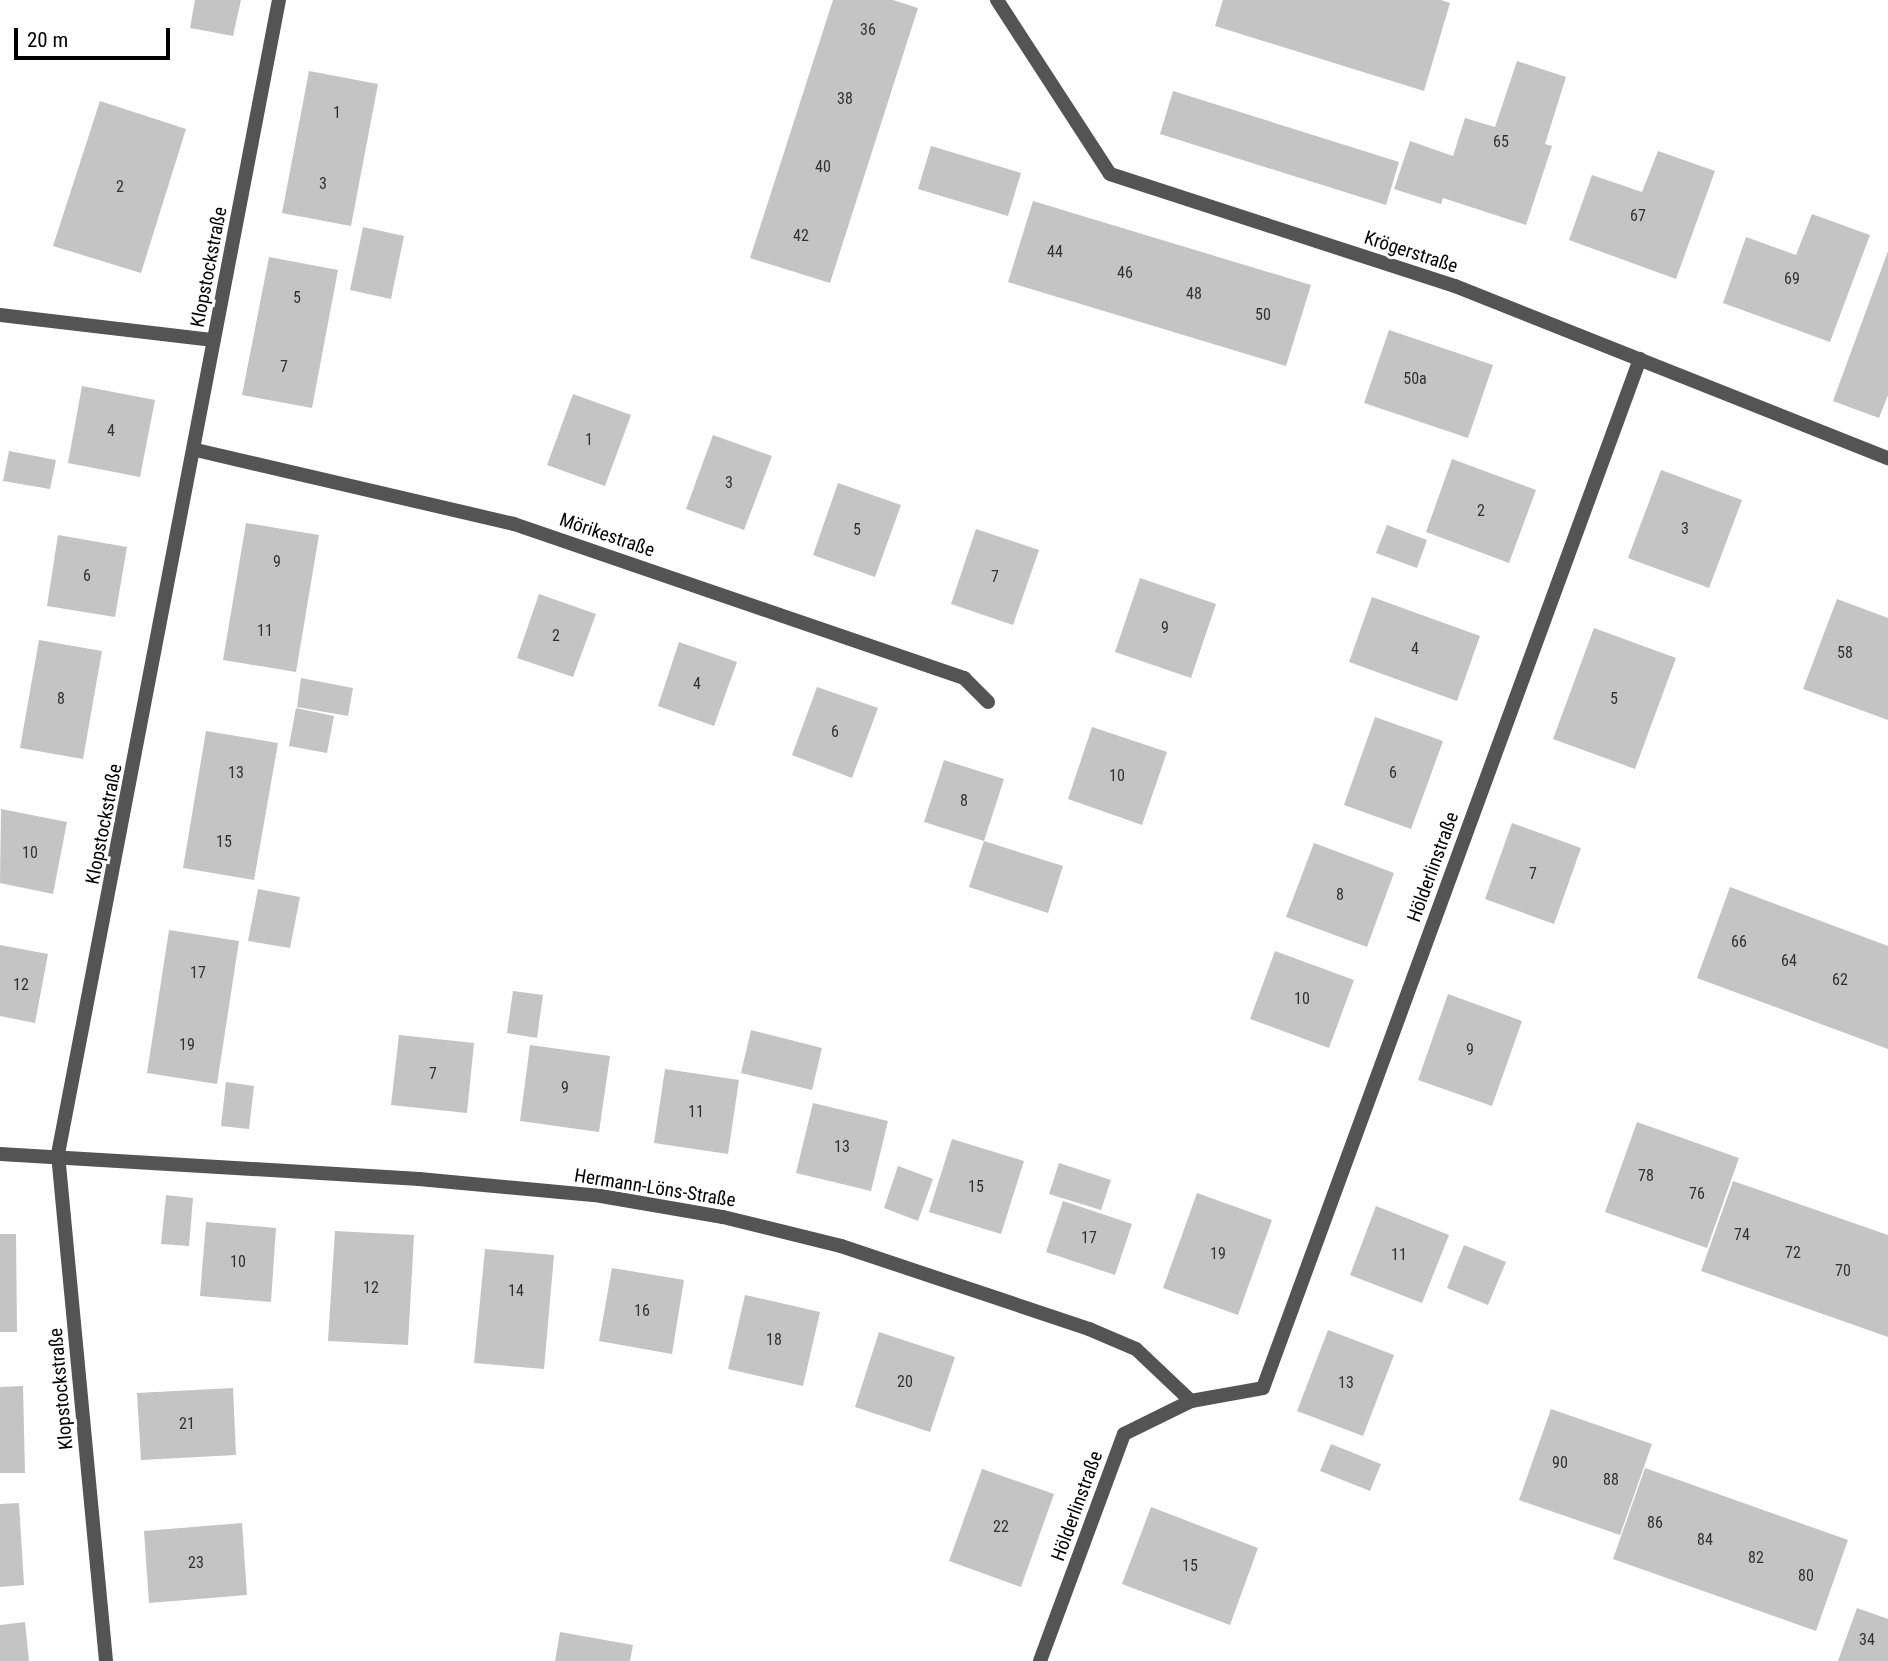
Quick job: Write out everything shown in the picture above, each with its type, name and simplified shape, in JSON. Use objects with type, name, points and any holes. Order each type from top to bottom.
[{"type":"street","name":"Klopstockstraße","points":[[106,1661],[58,1154],[196,450],[214,340],[279,0]]},
{"type":"street","name":"Krögerstraße","points":[[997,0],[1110,174],[1455,286],[1888,458]]},
{"type":"street","points":[[0,315],[214,340]]},
{"type":"street","name":"Hölderlinstraße","points":[[1040,1661],[1124,1434],[1191,1401],[1264,1388],[1640,359]]},
{"type":"street","name":"Mörikestraße","points":[[196,450],[514,524],[964,678],[988,702]]},
{"type":"street","name":"Hermann-Löns-Straße","points":[[0,1154],[58,1154],[432,1180],[601,1196],[723,1217],[841,1246],[1089,1329],[1136,1349],[1191,1401]]},
{"type":"building","points":[[195,0],[241,0],[233,36],[190,28]]},
{"type":"building","points":[[833,0],[893,0],[918,8],[830,283],[750,258]]},
{"type":"building","points":[[1223,0],[1441,0],[1450,3],[1424,91],[1215,26]]},
{"type":"building","points":[[1517,61],[1566,77],[1545,144],[1552,146],[1526,225],[1443,198],[1441,204],[1394,189],[1410,141],[1453,156],[1465,118],[1495,127]]},
{"type":"building","points":[[309,71],[378,84],[351,226],[282,213]]},
{"type":"building","points":[[1173,91],[1399,162],[1386,205],[1160,134]]},
{"type":"building","points":[[100,101],[186,129],[141,273],[53,246]]},
{"type":"building","points":[[931,146],[1021,173],[1008,216],[918,189]]},
{"type":"building","points":[[1658,151],[1715,171],[1676,279],[1569,240],[1592,175],[1642,192]]},
{"type":"building","points":[[1033,201],[1311,285],[1286,366],[1008,282]]},
{"type":"building","points":[[1812,214],[1870,235],[1830,342],[1723,303],[1746,237],[1796,255]]},
{"type":"building","points":[[363,227],[404,236],[391,299],[350,290]]},
{"type":"building","points":[[1888,251],[1888,395],[1879,418],[1833,401]]},
{"type":"building","points":[[269,257],[338,270],[312,408],[242,395]]},
{"type":"building","points":[[1389,330],[1493,365],[1468,438],[1364,403]]},
{"type":"building","points":[[82,386],[155,400],[140,477],[68,463]]},
{"type":"building","points":[[573,394],[631,415],[605,486],[547,465]]},
{"type":"building","points":[[713,435],[772,456],[744,530],[686,509]]},
{"type":"building","points":[[9,451],[56,460],[50,489],[3,481]]},
{"type":"building","points":[[1452,459],[1536,490],[1509,563],[1426,532]]},
{"type":"building","points":[[1661,470],[1742,500],[1709,588],[1628,558]]},
{"type":"building","points":[[838,483],[901,505],[875,577],[813,555]]},
{"type":"building","points":[[246,523],[319,535],[296,672],[223,660]]},
{"type":"building","points":[[1387,525],[1427,540],[1417,568],[1376,553]]},
{"type":"building","points":[[976,529],[1039,550],[1013,625],[951,604]]},
{"type":"building","points":[[58,535],[127,547],[115,617],[47,606]]},
{"type":"building","points":[[1140,578],[1216,604],[1191,678],[1115,652]]},
{"type":"building","points":[[539,594],[596,614],[573,677],[517,658]]},
{"type":"building","points":[[1372,597],[1480,636],[1457,701],[1349,662]]},
{"type":"building","points":[[1837,599],[1888,618],[1888,720],[1803,689]]},
{"type":"building","points":[[1594,628],[1676,658],[1635,769],[1553,739]]},
{"type":"building","points":[[39,640],[102,651],[83,759],[20,748]]},
{"type":"building","points":[[679,642],[737,662],[714,726],[658,706]]},
{"type":"building","points":[[301,678],[353,688],[348,716],[297,707]]},
{"type":"building","points":[[817,687],[878,708],[852,778],[792,755]]},
{"type":"building","points":[[296,708],[334,716],[327,753],[289,746]]},
{"type":"building","points":[[1375,717],[1443,741],[1411,829],[1344,805]]},
{"type":"building","points":[[1092,727],[1167,752],[1142,825],[1068,799]]},
{"type":"building","points":[[206,731],[278,743],[254,880],[183,868]]},
{"type":"building","points":[[944,760],[1004,779],[984,841],[924,822]]},
{"type":"building","points":[[1,809],[67,822],[53,894],[0,883]]},
{"type":"building","points":[[1512,823],[1581,848],[1554,924],[1485,899]]},
{"type":"building","points":[[984,841],[1063,866],[1048,913],[969,887]]},
{"type":"building","points":[[1314,843],[1394,873],[1367,947],[1286,917]]},
{"type":"building","points":[[1730,887],[1888,946],[1888,1049],[1697,978]]},
{"type":"building","points":[[258,889],[300,897],[290,948],[248,941]]},
{"type":"building","points":[[169,930],[239,941],[217,1084],[147,1073]]},
{"type":"building","points":[[0,945],[48,954],[35,1023],[0,1016]]},
{"type":"building","points":[[1275,951],[1354,980],[1329,1048],[1250,1019]]},
{"type":"building","points":[[513,991],[543,995],[537,1038],[507,1033]]},
{"type":"building","points":[[1448,994],[1522,1021],[1492,1106],[1418,1080]]},
{"type":"building","points":[[751,1030],[822,1048],[812,1090],[741,1073]]},
{"type":"building","points":[[399,1035],[474,1043],[467,1113],[391,1105]]},
{"type":"building","points":[[530,1045],[610,1056],[599,1132],[520,1121]]},
{"type":"building","points":[[665,1069],[739,1080],[728,1154],[654,1143]]},
{"type":"building","points":[[226,1082],[254,1086],[249,1129],[221,1126]]},
{"type":"building","points":[[813,1103],[888,1121],[871,1191],[796,1173]]},
{"type":"building","points":[[1637,1122],[1739,1158],[1707,1248],[1605,1212]]},
{"type":"building","points":[[952,1139],[1024,1161],[1001,1234],[929,1212]]},
{"type":"building","points":[[1059,1163],[1111,1180],[1101,1210],[1049,1194]]},
{"type":"building","points":[[898,1166],[933,1179],[918,1221],[884,1208]]},
{"type":"building","points":[[1733,1181],[1888,1235],[1888,1337],[1701,1271]]},
{"type":"building","points":[[1197,1193],[1272,1220],[1238,1315],[1163,1288]]},
{"type":"building","points":[[166,1195],[193,1198],[189,1246],[161,1244]]},
{"type":"building","points":[[1063,1201],[1132,1224],[1115,1275],[1046,1252]]},
{"type":"building","points":[[1376,1206],[1449,1235],[1422,1303],[1350,1275]]},
{"type":"building","points":[[206,1222],[276,1228],[271,1302],[200,1296]]},
{"type":"building","points":[[335,1231],[414,1235],[408,1345],[328,1341]]},
{"type":"building","points":[[0,1234],[16,1234],[17,1332],[0,1332]]},
{"type":"building","points":[[1464,1245],[1506,1262],[1488,1305],[1447,1288]]},
{"type":"building","points":[[485,1249],[554,1255],[544,1369],[474,1363]]},
{"type":"building","points":[[612,1268],[684,1280],[672,1354],[599,1341]]},
{"type":"building","points":[[745,1295],[820,1312],[803,1386],[728,1369]]},
{"type":"building","points":[[1328,1330],[1394,1355],[1363,1436],[1297,1411]]},
{"type":"building","points":[[879,1332],[955,1357],[930,1432],[855,1407]]},
{"type":"building","points":[[23,1386],[25,1473],[0,1473],[0,1387]]},
{"type":"building","points":[[233,1388],[236,1455],[141,1460],[137,1393]]},
{"type":"building","points":[[1551,1409],[1652,1444],[1620,1535],[1519,1500]]},
{"type":"building","points":[[1331,1444],[1381,1464],[1370,1491],[1320,1471]]},
{"type":"building","points":[[1645,1468],[1848,1540],[1816,1631],[1613,1559]]},
{"type":"building","points":[[982,1469],[1054,1494],[1021,1587],[949,1561]]},
{"type":"building","points":[[19,1503],[24,1585],[0,1587],[0,1504]]},
{"type":"building","points":[[1151,1507],[1258,1548],[1230,1625],[1122,1584]]},
{"type":"building","points":[[242,1523],[247,1595],[149,1603],[144,1531]]},
{"type":"building","points":[[1857,1608],[1888,1619],[1888,1661],[1838,1661]]},
{"type":"building","points":[[25,1622],[29,1661],[0,1661],[0,1625]]},
{"type":"building","points":[[560,1632],[633,1645],[630,1661],[555,1661]]}]
